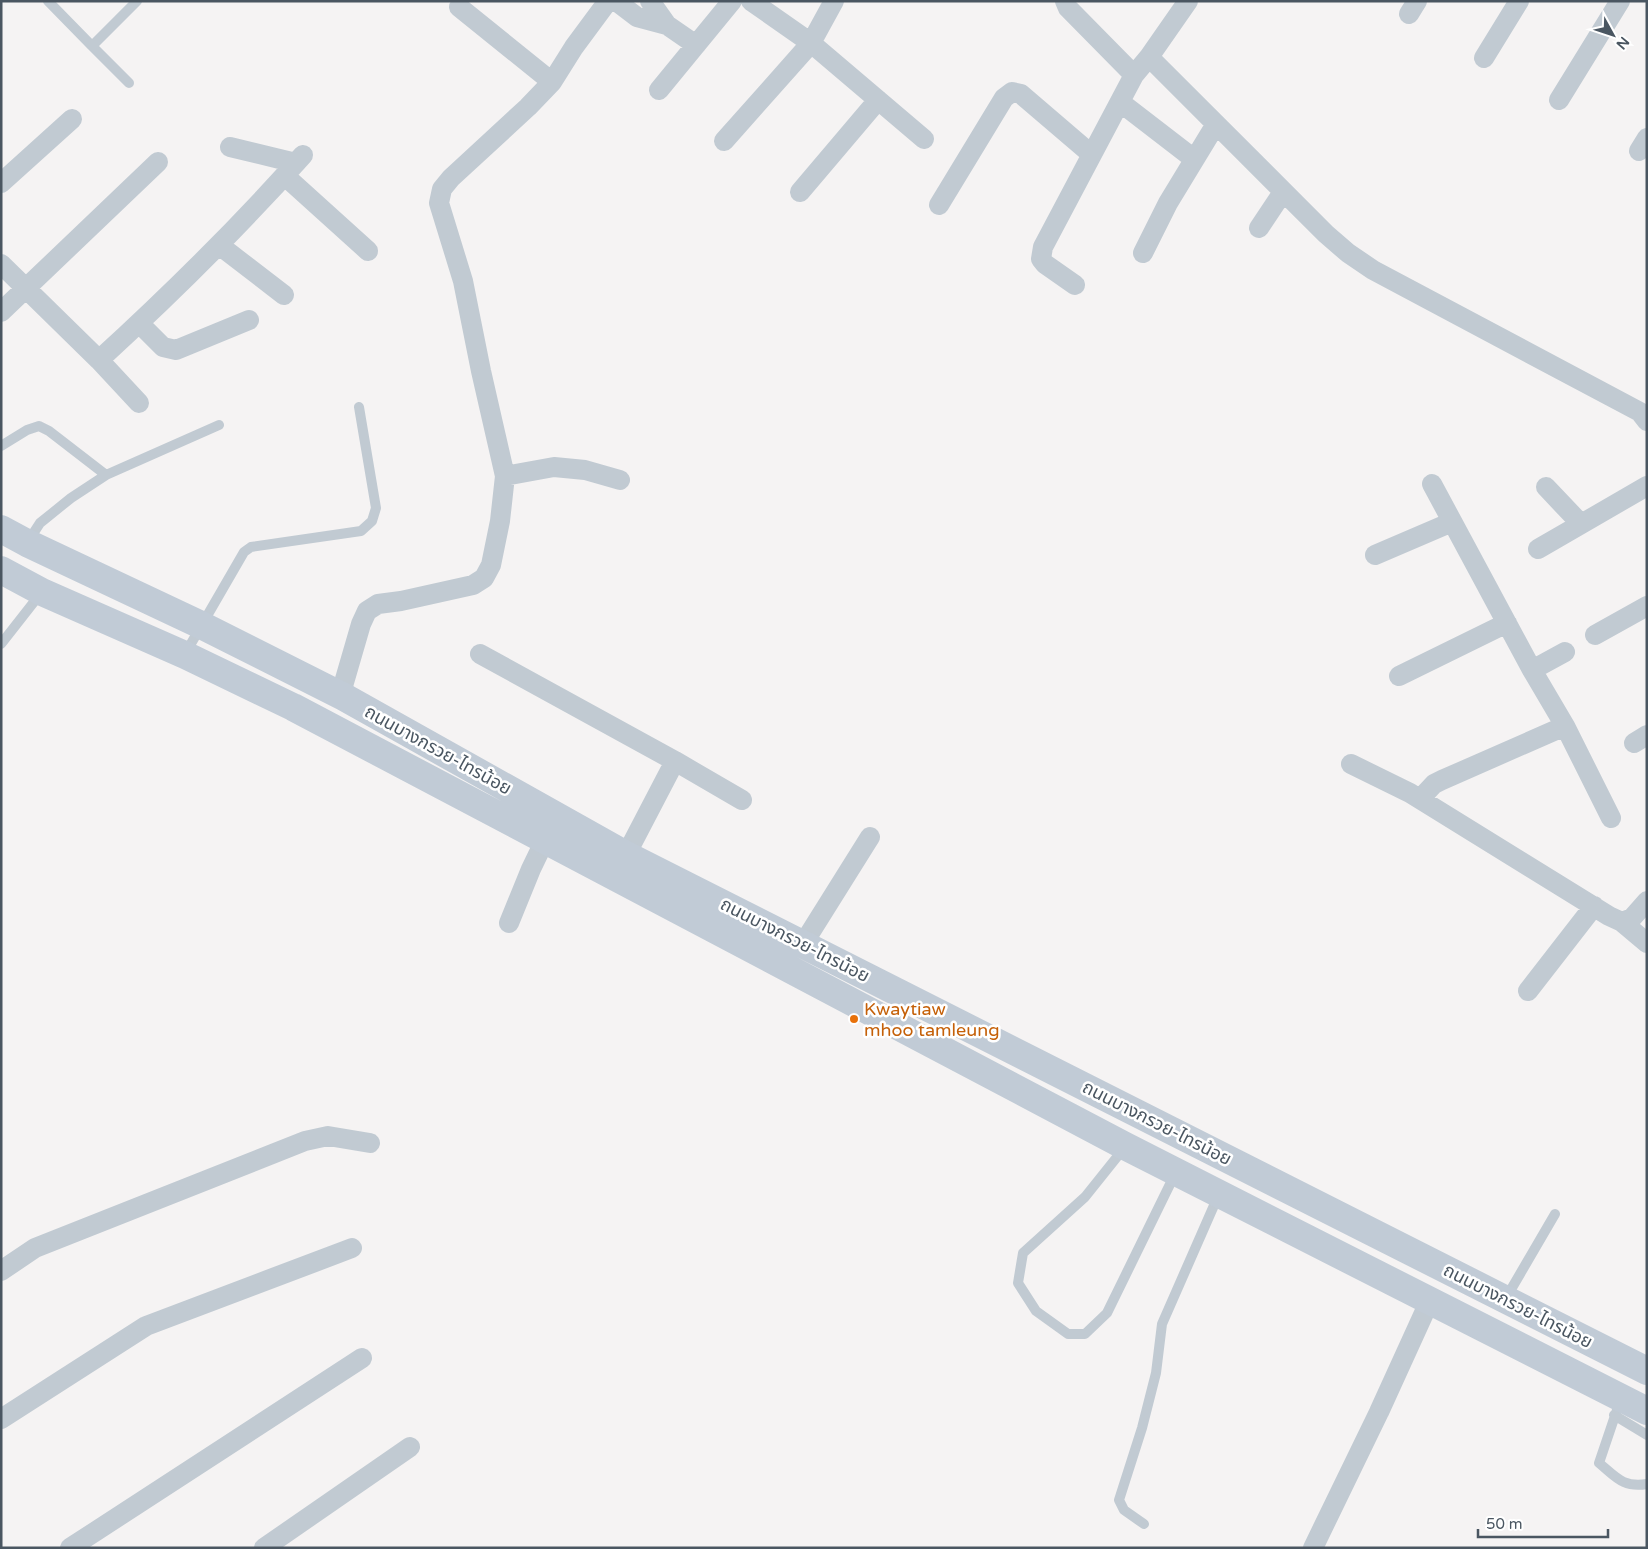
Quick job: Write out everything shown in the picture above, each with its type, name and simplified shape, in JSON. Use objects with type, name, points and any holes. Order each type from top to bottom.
[{"type":"main road","name":"ถนนบางกรวย-ไทรน้อย","points":[[1,530],[201,625],[344,697],[626,855],[1647,1371]]},
{"type":"main road","name":"ถนนบางกรวย-ไทรน้อย","points":[[1,570],[42,592],[184,655],[293,707],[1125,1146],[1574,1373],[1618,1407],[1647,1411]]},
{"type":"main road","points":[[1574,1373],[1589,1342]]},
{"type":"street","points":[[344,697],[343,686],[361,624],[367,611],[378,604],[401,601],[473,585],[484,578],[491,565],[500,521],[505,476],[480,371],[463,281],[439,202],[442,189],[451,178],[528,107],[552,82],[574,46],[608,1]]},
{"type":"street","points":[[616,1],[637,17],[667,25],[696,45]]},
{"type":"street","points":[[650,1],[667,25]]},
{"type":"street","points":[[659,90],[732,1]]},
{"type":"street","points":[[751,1],[811,43],[924,140]]},
{"type":"street","points":[[724,140],[811,43],[834,1]]},
{"type":"street","points":[[1065,1],[1068,8],[1134,75]]},
{"type":"street","points":[[1075,286],[1045,264],[1041,259],[1043,247],[1134,75],[1149,57],[1188,1]]},
{"type":"street","points":[[1484,58],[1519,1]]},
{"type":"street","points":[[1559,100],[1620,1]]},
{"type":"street","points":[[459,7],[552,82]]},
{"type":"street","points":[[1149,57],[1283,192],[1348,253],[1373,270],[1640,412],[1647,421]]},
{"type":"street","points":[[939,205],[1004,98],[1012,92],[1021,94],[1091,154]]},
{"type":"street","points":[[800,192],[878,100]]},
{"type":"street","points":[[1120,102],[1194,159]]},
{"type":"street","points":[[1,183],[72,119]]},
{"type":"street","points":[[1143,253],[1168,203],[1216,124]]},
{"type":"street","points":[[230,147],[295,165],[368,251]]},
{"type":"street","points":[[1,312],[158,162]]},
{"type":"street","points":[[99,360],[219,245],[295,165]]},
{"type":"street","points":[[1259,228],[1283,192]]},
{"type":"street","points":[[219,245],[284,295]]},
{"type":"street","points":[[1,264],[99,360],[138,403]]},
{"type":"street","points":[[139,323],[163,347],[176,350],[249,320]]},
{"type":"street","points":[[505,476],[554,467],[585,470],[620,480]]},
{"type":"street","points":[[1432,484],[1532,670],[1565,726],[1611,818]]},
{"type":"street","points":[[1538,549],[1647,486]]},
{"type":"street","points":[[1546,488],[1581,524]]},
{"type":"street","points":[[1375,555],[1452,522]]},
{"type":"street","points":[[1595,635],[1647,606]]},
{"type":"street","points":[[1399,676],[1507,623]]},
{"type":"street","points":[[1532,670],[1565,652]]},
{"type":"street","points":[[480,654],[742,800]]},
{"type":"street","points":[[1420,799],[1434,784],[1565,726]]},
{"type":"street","points":[[626,855],[675,761]]},
{"type":"street","points":[[1351,764],[1420,799],[1622,922],[1647,943]]},
{"type":"street","points":[[803,944],[870,837]]},
{"type":"street","points":[[509,923],[530,869],[545,840]]},
{"type":"street","points":[[1622,922],[1632,918],[1647,901]]},
{"type":"street","points":[[1528,991],[1594,906]]},
{"type":"street","points":[[1,1271],[35,1248],[306,1140],[328,1136],[370,1143]]},
{"type":"street","points":[[1,1418],[146,1326],[352,1248]]},
{"type":"street","points":[[1312,1548],[1379,1412],[1430,1300]]},
{"type":"street","points":[[70,1548],[362,1358]]},
{"type":"street","points":[[264,1548],[410,1447]]},
{"type":"lane","points":[[48,1],[129,83]]},
{"type":"lane","points":[[92,46],[137,1]]},
{"type":"lane","points":[[184,655],[244,552],[251,547],[361,531],[372,521],[376,508],[358,406]]},
{"type":"lane","points":[[27,543],[40,523],[71,498],[106,476],[219,425]]},
{"type":"lane","points":[[1,446],[27,430],[39,426],[49,431],[106,476]]},
{"type":"lane","points":[[1,644],[42,592]]},
{"type":"lane","points":[[1125,1146],[1084,1197],[1023,1254],[1018,1283],[1036,1311],[1068,1334],[1086,1334],[1107,1314],[1176,1172]]},
{"type":"lane","points":[[1144,1524],[1124,1510],[1119,1500],[1142,1428],[1156,1373],[1162,1324],[1219,1193]]},
{"type":"lane","points":[[1505,1299],[1555,1214]]},
{"type":"lane","points":[[1647,1435],[1618,1407],[1599,1463],[1622,1482],[1636,1486],[1647,1484]]},
{"type":"place","name":"Kwaytiaw mhoo tamleung","points":[[854,1019]]}]
